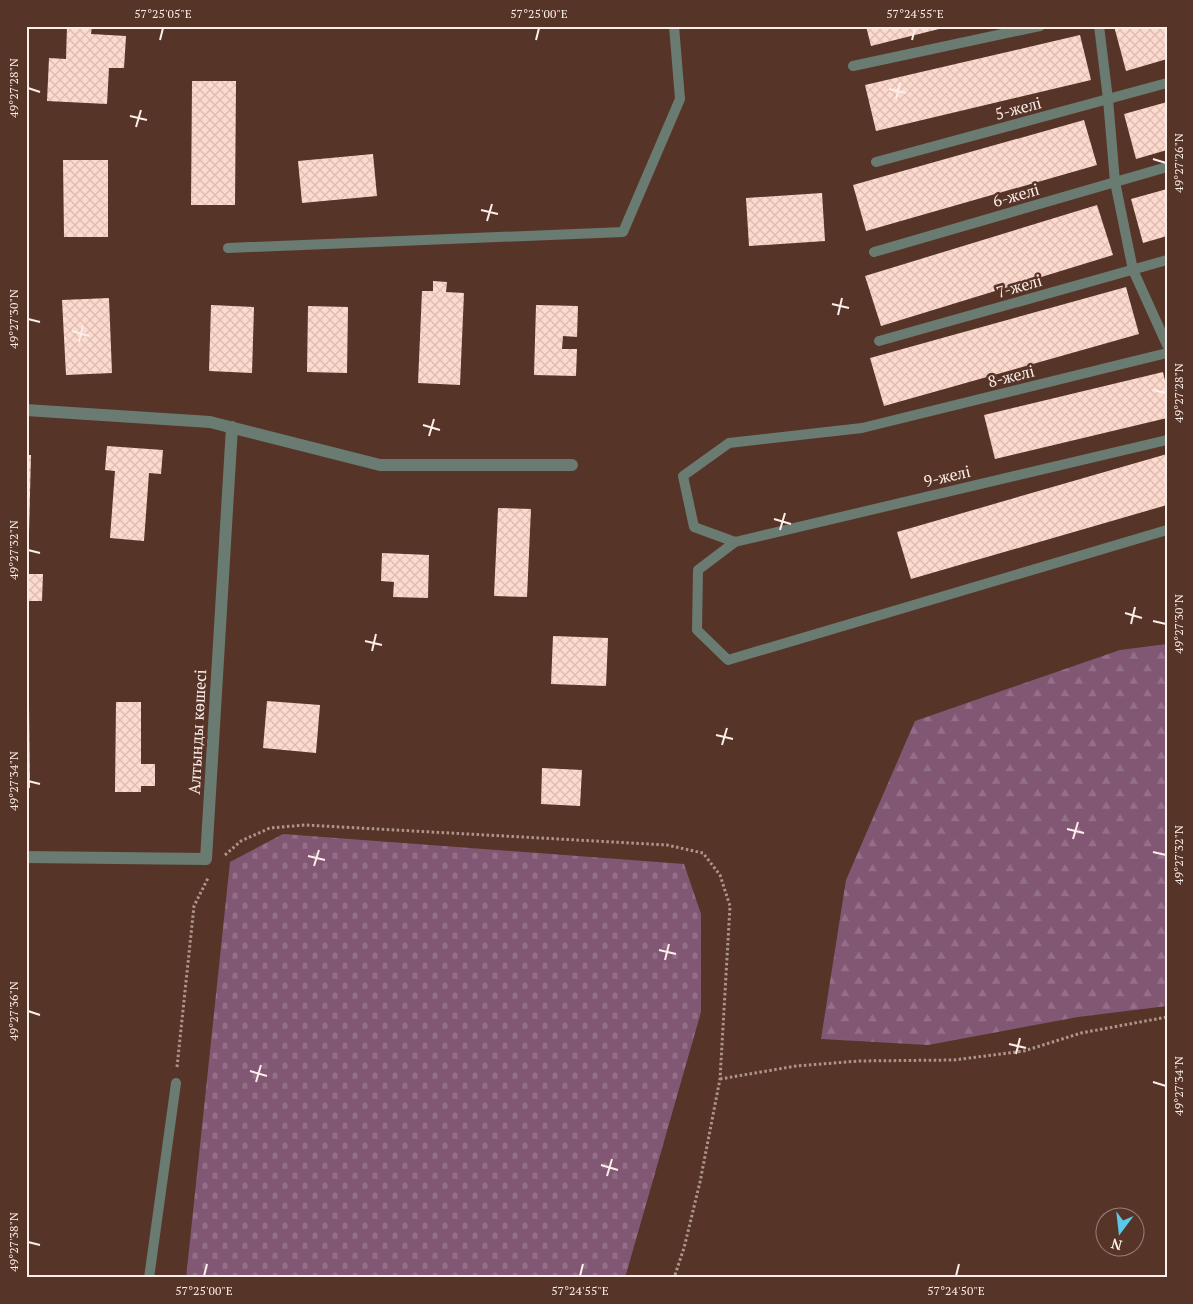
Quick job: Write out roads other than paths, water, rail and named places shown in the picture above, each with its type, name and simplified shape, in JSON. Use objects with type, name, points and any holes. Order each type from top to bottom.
[{"type":"street","points":[[26,410],[210,422],[380,465],[572,465]]},
{"type":"street","name":"Алтынды көшесі","points":[[26,857],[206,859],[232,428]]},
{"type":"lane","points":[[228,248],[623,232],[680,99],[674,26]]},
{"type":"lane","points":[[854,66],[1040,26]]},
{"type":"lane","points":[[1099,26],[1115,182],[1134,270],[1167,345]]},
{"type":"lane","name":"5-желі","points":[[876,162],[1167,83]]},
{"type":"lane","name":"6-желі","points":[[874,252],[1167,167]]},
{"type":"lane","name":"7-желі","points":[[879,341],[1167,260]]},
{"type":"lane","name":"8-желі","points":[[735,542],[694,527],[683,476],[729,443],[862,428],[1167,353]]},
{"type":"lane","name":"9-желі","points":[[735,542],[1167,440]]},
{"type":"lane","points":[[735,542],[698,570],[697,630],[728,660],[1167,530]]},
{"type":"lane","points":[[149,1278],[176,1083]]}]
